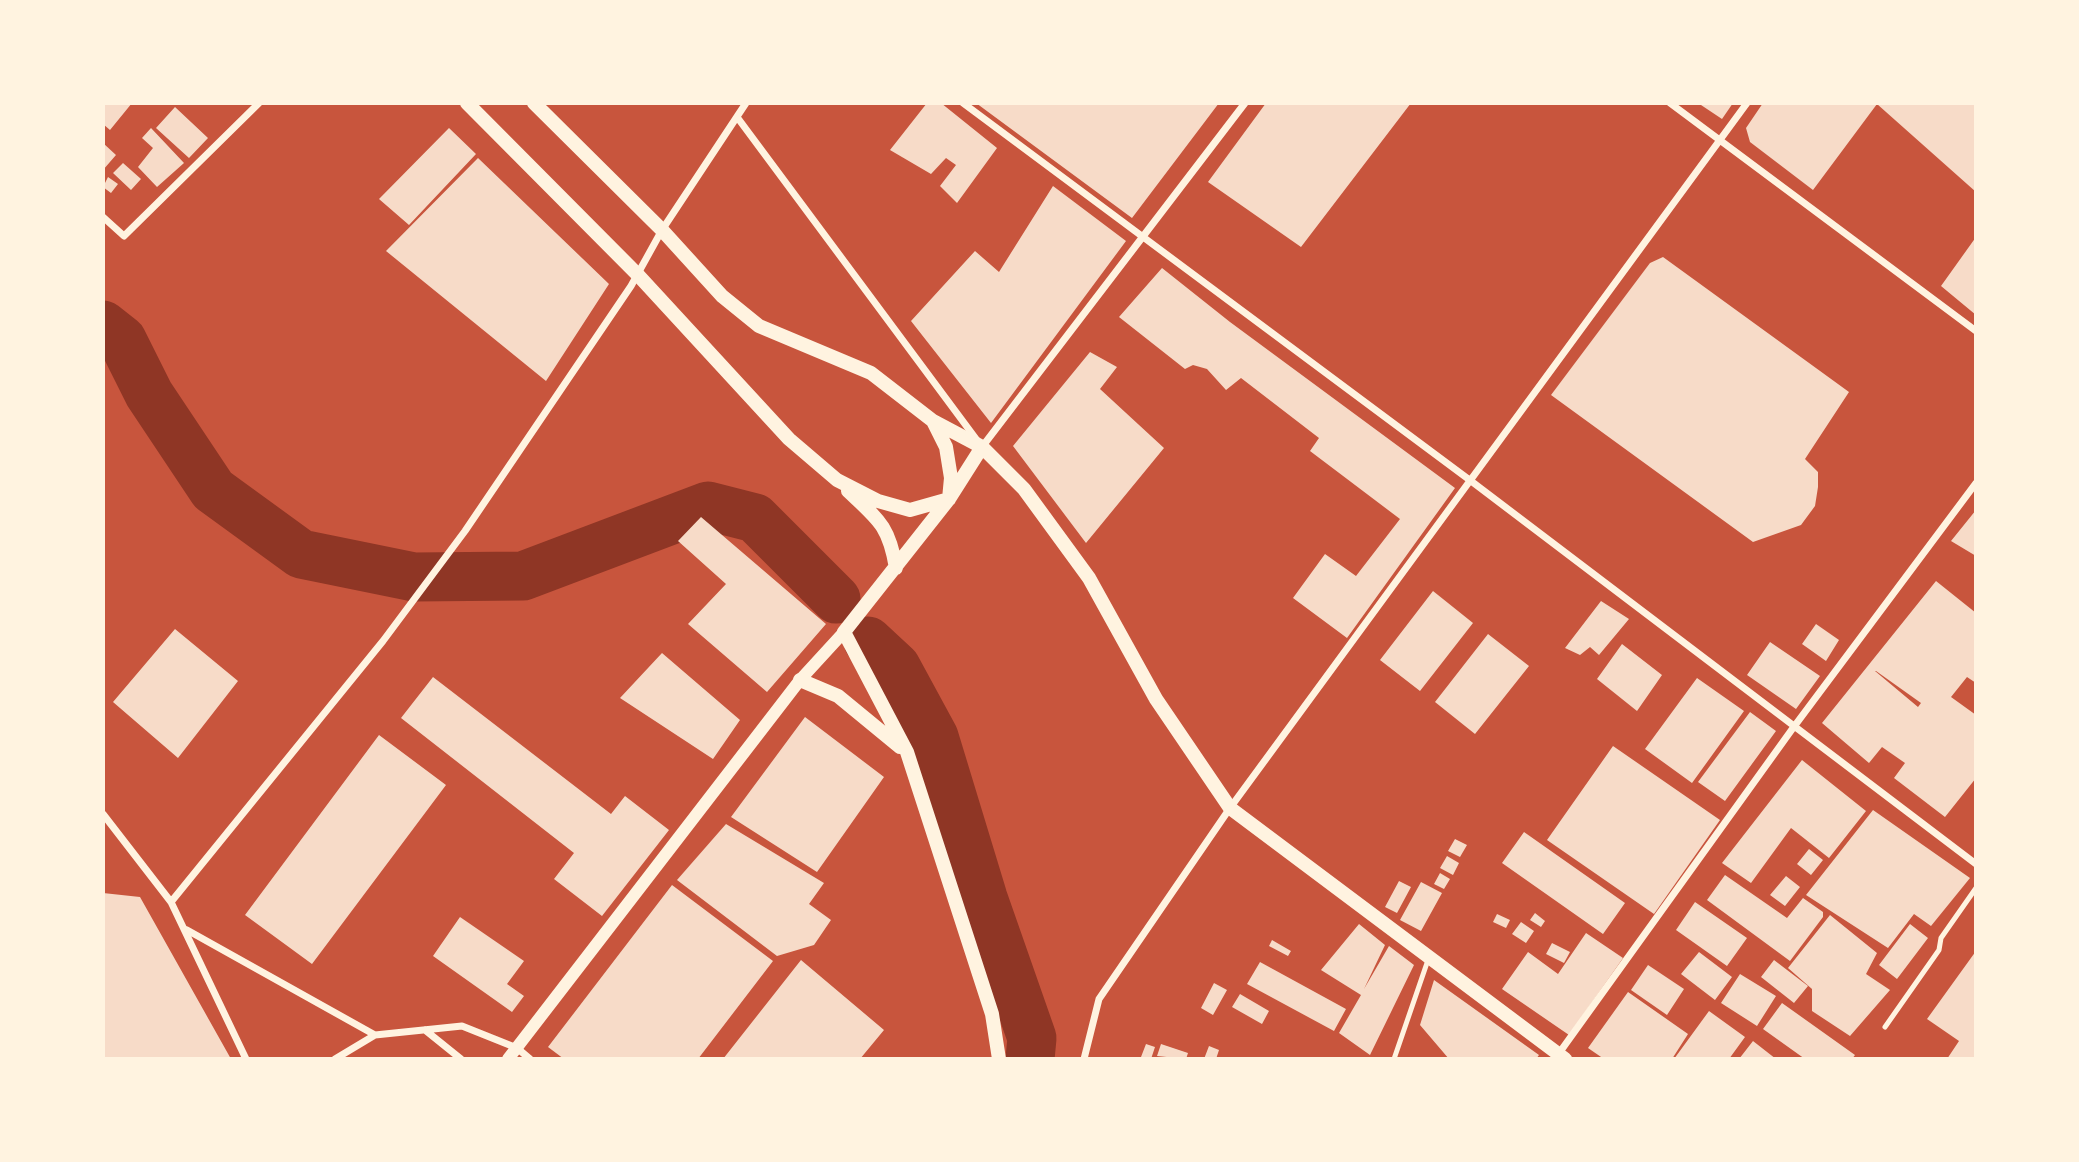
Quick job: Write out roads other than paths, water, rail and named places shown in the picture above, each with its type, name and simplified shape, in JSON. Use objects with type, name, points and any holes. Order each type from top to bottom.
[{"type":"main road","points":[[467,103],[638,275],[789,439],[878,518],[891,537],[896,568]]},
{"type":"main road","points":[[534,103],[662,230],[722,296],[759,326],[871,373],[933,421],[982,447],[1024,489],[1089,578],[1156,699],[1230,808],[1559,1057]]},
{"type":"main road","points":[[933,421],[946,447],[951,478],[948,499]]},
{"type":"main road","points":[[982,447],[948,499],[847,629],[907,752],[992,1014],[999,1059]]},
{"type":"main road","points":[[837,480],[878,500],[910,510],[948,499]]},
{"type":"main road","points":[[800,680],[838,696],[907,752]]},
{"type":"street","points":[[103,217],[124,236],[259,103]]},
{"type":"street","points":[[171,902],[383,641],[465,531],[638,275],[662,230],[746,103]]},
{"type":"street","points":[[963,103],[1471,481],[1793,728],[1976,864]]},
{"type":"street","points":[[737,117],[982,447],[1245,103]]},
{"type":"street","points":[[1670,103],[1976,331]]},
{"type":"street","points":[[1084,1059],[1099,999],[1230,808],[1747,103]]},
{"type":"street","points":[[1559,1057],[1793,728],[1976,483]]},
{"type":"street","points":[[512,1054],[800,680],[847,629]]},
{"type":"street","points":[[103,814],[171,902],[246,1059]]},
{"type":"street","points":[[186,930],[375,1035]]},
{"type":"street","points":[[335,1059],[375,1035],[462,1026],[512,1054],[530,1059]]},
{"type":"street","points":[[425,1030],[461,1059]]},
{"type":"lane","points":[[1885,1027],[1940,950],[1941,938],[1976,888]]},
{"type":"lane","points":[[1394,1059],[1429,957]]},
{"type":"waterway","points":[[103,325],[122,340],[149,394],[213,490],[301,554],[414,577],[523,576],[708,506],[755,518],[836,599]]},
{"type":"waterway","points":[[868,641],[896,667],[934,737],[983,898],[1032,1038],[1030,1059]]}]
